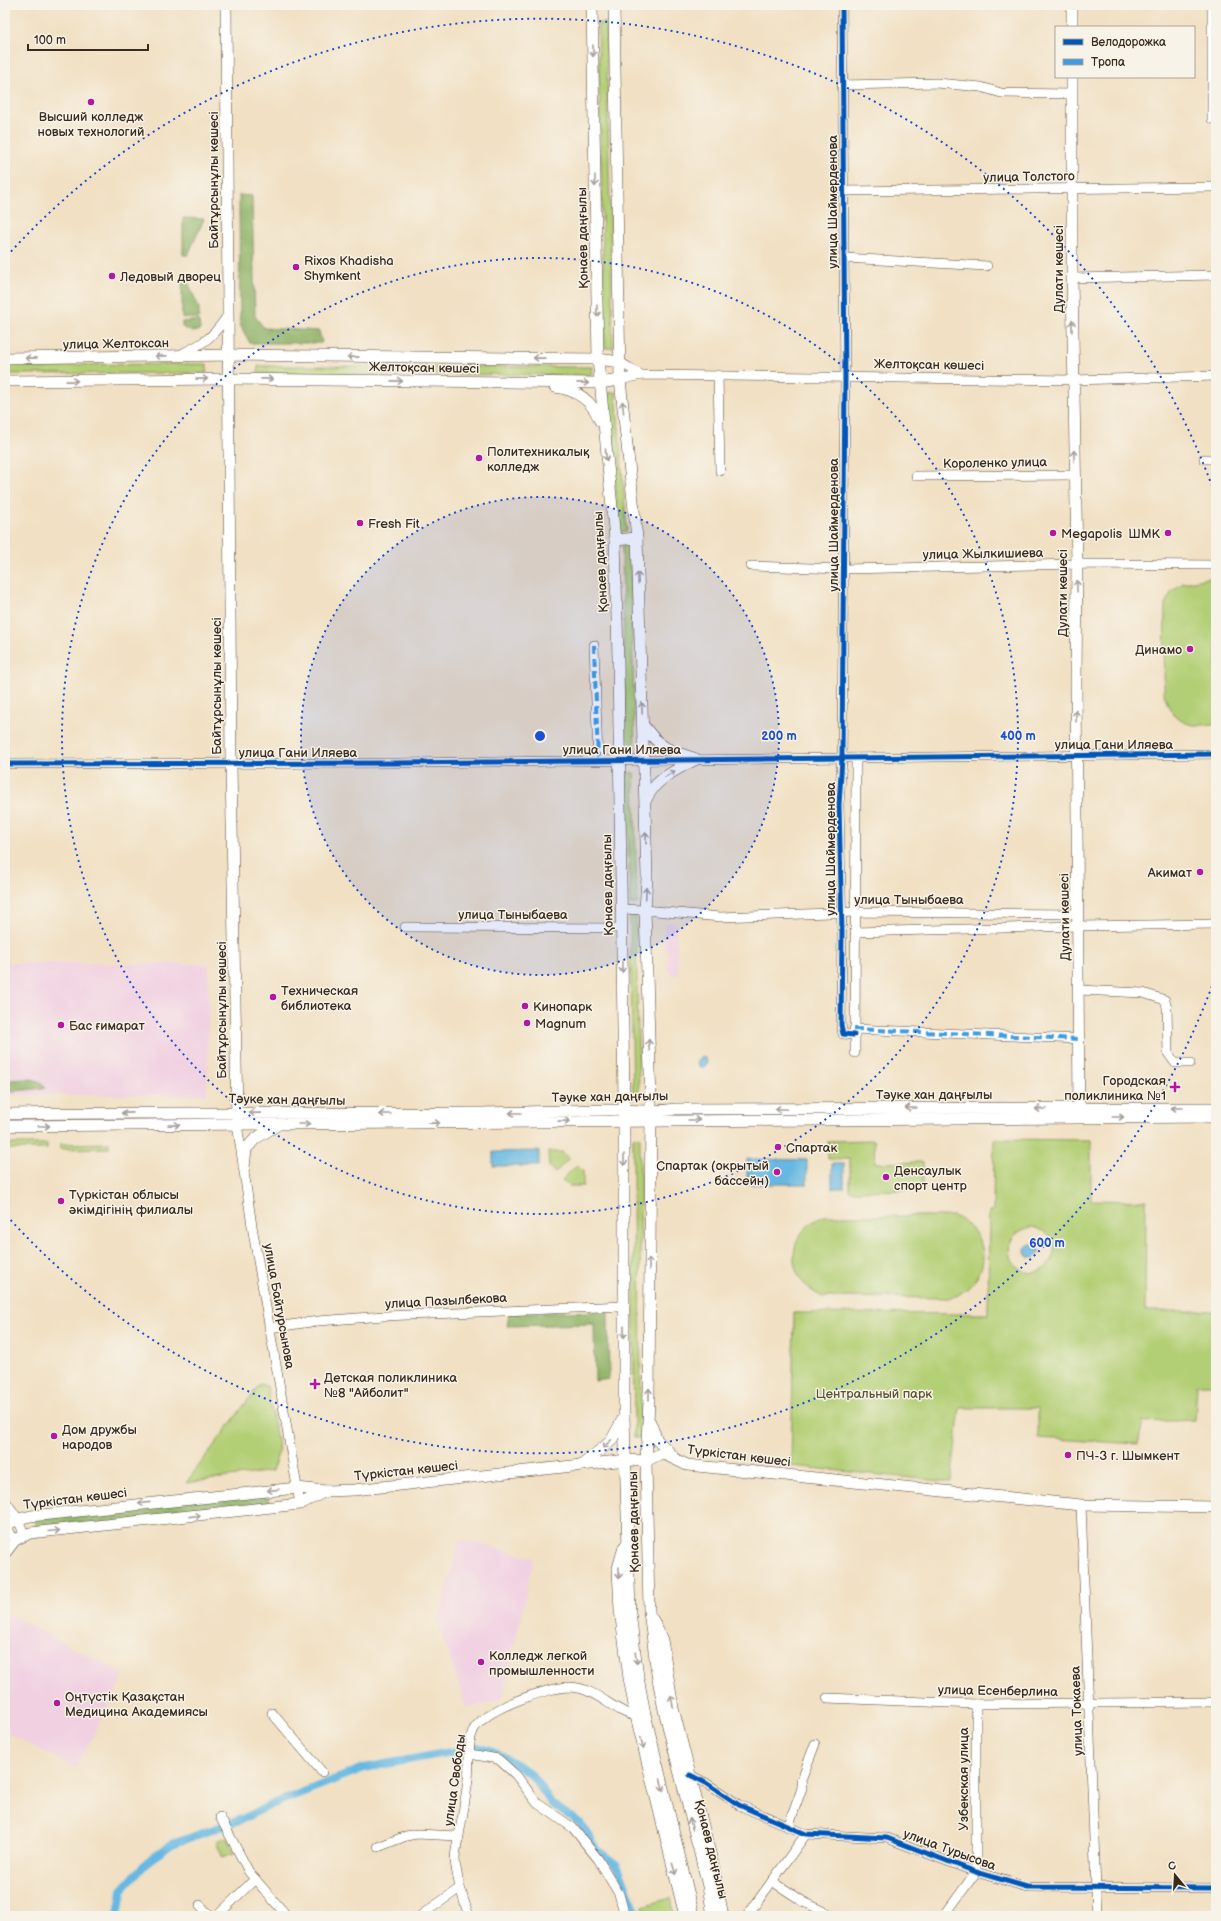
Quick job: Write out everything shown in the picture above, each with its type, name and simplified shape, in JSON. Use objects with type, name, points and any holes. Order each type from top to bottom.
[{"type":"main road","name":"Байтұрсынұлы көшесі","points":[[226,5],[228,355]]},
{"type":"main road","points":[[1072,5],[1072,26]]},
{"type":"main road","points":[[614,8],[620,380],[637,538],[647,877],[645,910],[650,1084],[659,1102],[665,1107],[675,1109]]},
{"type":"main road","name":"Қонаев даңғылы","points":[[592,9],[599,383],[615,540],[620,760],[624,1115],[624,1417],[627,1460],[631,1626],[645,1714],[694,1916]]},
{"type":"main road","name":"Дулати көшесі","points":[[1072,78],[1071,188],[1077,564],[1080,1113]]},
{"type":"main road","points":[[5,381],[228,379],[228,355]]},
{"type":"main road","name":"Желтоқсан көшесі","points":[[228,355],[598,359],[620,362]]},
{"type":"main road","name":"улица Желтоксан","points":[[5,358],[228,355]]},
{"type":"main road","name":"Байтұрсынұлы көшесі","points":[[228,379],[236,1113]]},
{"type":"main road","name":"Желтоқсан көшесі","points":[[228,379],[599,383],[620,380]]},
{"type":"main road","points":[[523,382],[562,388],[579,393],[597,412],[604,430]]},
{"type":"main road","points":[[615,540],[637,538]]},
{"type":"main road","points":[[643,725],[655,740],[664,748],[696,759]]},
{"type":"main road","points":[[645,802],[650,790],[656,783],[696,759]]},
{"type":"main road","name":"Қонаев даңғылы","points":[[650,1084],[648,1418],[646,1461],[649,1611],[657,1674],[664,1710],[708,1886],[713,1916]]},
{"type":"main road","name":"Тәуке хан даңғылы","points":[[5,1114],[236,1113],[650,1116],[1080,1113],[1216,1108]]},
{"type":"main road","name":"Тәуке хан даңғылы","points":[[650,1116],[675,1109],[1080,1113],[1216,1117]]},
{"type":"main road","name":"улица Байтурсынова","points":[[236,1113],[237,1124]]},
{"type":"main road","name":"Тәуке хан даңғылы","points":[[5,1126],[278,1124],[624,1115]]},
{"type":"main road","points":[[244,1168],[246,1149],[254,1139],[278,1124]]},
{"type":"main road","points":[[582,1464],[611,1441],[624,1417]]},
{"type":"main road","points":[[648,1418],[657,1440],[667,1451],[688,1465]]},
{"type":"main road","name":"Түркістан көшесі","points":[[18,1518],[297,1488],[326,1491],[448,1480],[582,1464],[627,1460],[646,1461],[662,1453],[688,1465],[1081,1505],[1216,1507]]},
{"type":"main road","name":"Түркістан көшесі","points":[[19,1537],[73,1529],[300,1504],[326,1491]]},
{"type":"main road","points":[[5,1526],[18,1518]]},
{"type":"main road","points":[[628,1535],[618,1568],[623,1639],[636,1716],[685,1916]]},
{"type":"main road","points":[[5,1553],[19,1537]]},
{"type":"main road","points":[[649,1611],[662,1640],[673,1708],[713,1865],[723,1916]]},
{"type":"main road","points":[[623,1639],[631,1626]]},
{"type":"main road","points":[[708,1886],[713,1865]]},
{"type":"street","name":"улица Шаймерденова","points":[[842,5],[845,376],[842,758],[839,805],[841,1026],[843,1034],[854,1032]]},
{"type":"street","points":[[1212,5],[1212,119]]},
{"type":"street","points":[[842,85],[937,83],[981,87],[1001,93],[1072,94]]},
{"type":"street","name":"улица Толстого","points":[[843,191],[1216,187]]},
{"type":"street","points":[[844,258],[987,266]]},
{"type":"street","points":[[1072,278],[1216,275]]},
{"type":"street","points":[[177,356],[207,341],[219,329],[228,315]]},
{"type":"street","points":[[620,362],[641,375]]},
{"type":"street","points":[[620,380],[641,375]]},
{"type":"street","name":"Желтоқсан көшесі","points":[[641,375],[845,376],[1073,380],[1216,376]]},
{"type":"street","points":[[718,375],[720,471]]},
{"type":"street","points":[[1204,459],[1216,459]]},
{"type":"street","name":"Короленко улица","points":[[916,476],[1075,475]]},
{"type":"street","name":"улица Жылкишиева","points":[[751,566],[844,569],[1077,564],[1216,565]]},
{"type":"street","points":[[594,645],[598,760]]},
{"type":"street","name":"улица Гани Иляева","points":[[5,764],[231,764],[1216,754]]},
{"type":"street","name":"улица Шаймерденова","points":[[855,1053],[856,758]]},
{"type":"street","name":"улица Тыныбаева","points":[[621,909],[720,917],[841,912],[1078,914]]},
{"type":"street","points":[[855,932],[1216,924]]},
{"type":"street","name":"улица Тыныбаева","points":[[405,927],[622,928]]},
{"type":"street","points":[[1079,990],[1143,993],[1165,1000],[1167,1007],[1168,1053],[1175,1063],[1190,1063]]},
{"type":"street","points":[[854,1032],[1079,1039]]},
{"type":"street","name":"улица Байтурсынова","points":[[237,1124],[300,1504]]},
{"type":"street","name":"улица Пазылбекова","points":[[270,1328],[318,1321],[384,1316],[624,1306]]},
{"type":"street","points":[[5,1500],[18,1518],[19,1537]]},
{"type":"street","name":"улица Токаева","points":[[1081,1505],[1097,1916]]},
{"type":"street","points":[[5,1526],[19,1537]]},
{"type":"street","name":"улица Свободы","points":[[469,1916],[460,1888],[455,1859],[468,1779],[474,1730],[493,1711],[536,1693],[569,1687],[583,1689],[603,1698],[630,1715],[636,1716]]},
{"type":"street","name":"улица Есенберлина","points":[[827,1698],[887,1699],[976,1704],[1216,1702]]},
{"type":"street","name":"Узбекская улица","points":[[976,1704],[976,1872]]},
{"type":"street","points":[[272,1713],[322,1772]]},
{"type":"street","points":[[788,1827],[802,1788],[801,1781],[815,1744]]},
{"type":"street","points":[[470,1754],[498,1759],[516,1775],[537,1803],[573,1828],[598,1859],[619,1894],[626,1916]]},
{"type":"street","name":"улица Турысова","points":[[690,1775],[706,1783],[739,1805],[806,1834],[887,1838],[976,1872],[1027,1887],[1216,1888]]},
{"type":"street","points":[[220,1817],[248,1872],[287,1916]]},
{"type":"street","points":[[378,1848],[406,1836],[418,1834],[458,1836],[458,1841]]},
{"type":"street","points":[[747,1916],[806,1834]]},
{"type":"street","points":[[944,1916],[976,1872]]},
{"type":"street","points":[[217,1916],[255,1879]]},
{"type":"street","points":[[772,1881],[804,1902],[834,1916]]},
{"type":"street","points":[[420,1916],[460,1888]]},
{"type":"street","points":[[200,1905],[210,1916]]},
{"type":"shaded area","points":[[665,922],[676,922],[678,976],[668,972],[668,952],[665,948]]},
{"type":"shaded area","points":[[5,963],[209,964],[207,1095],[5,1095]]},
{"type":"shaded area","name":"Колледж легкой промышленности","points":[[460,1539],[534,1558],[502,1700],[466,1708],[438,1623]]},
{"type":"shaded area","name":"Оңтүстік Қазақстан Медицина Академиясы","points":[[5,1613],[125,1674],[76,1768],[5,1732]]},
{"type":"green space","points":[[598,23],[606,23],[613,348],[605,348]]},
{"type":"green space","points":[[239,195],[252,196],[255,316],[264,328],[319,331],[322,343],[250,343],[240,325]]},
{"type":"green space","points":[[183,218],[204,219],[188,255],[183,255]]},
{"type":"green space","points":[[188,282],[199,308],[199,318],[182,318],[182,283]]},
{"type":"green space","points":[[199,320],[200,330],[193,332],[182,327],[182,322]]},
{"type":"green space","points":[[207,364],[207,373],[5,374],[5,365]]},
{"type":"green space","points":[[258,366],[592,367],[591,375],[258,373]]},
{"type":"green space","points":[[616,392],[627,531],[619,532],[608,393]]},
{"type":"green space","points":[[622,545],[630,545],[635,752],[626,752]]},
{"type":"green space","name":"Динамо","points":[[1213,577],[1216,578],[1216,723],[1206,725],[1189,724],[1176,717],[1167,703],[1164,693],[1165,604],[1172,591],[1183,583]]},
{"type":"green space","points":[[627,773],[634,773],[637,904],[630,904]]},
{"type":"green space","points":[[630,916],[636,916],[639,1098],[633,1098]]},
{"type":"green space","points":[[28,1079],[38,1081],[45,1088],[5,1092],[5,1080]]},
{"type":"green space","points":[[633,1137],[640,1137],[641,1438],[634,1438]]},
{"type":"green space","name":"Центральный парк","points":[[994,1139],[1091,1140],[1091,1200],[1146,1201],[1145,1311],[1216,1311],[1216,1384],[1197,1384],[1195,1420],[1143,1422],[1138,1444],[1038,1438],[1038,1408],[960,1408],[951,1482],[791,1466],[794,1313],[988,1314],[989,1211],[993,1211]],"holes":[[[1033,1227],[1046,1233],[1052,1241],[1054,1250],[1052,1259],[1046,1267],[1038,1272],[1029,1272],[1019,1268],[1013,1263],[1009,1250],[1014,1236],[1023,1230]]]},
{"type":"green space","name":"Денсаулык спорт центр","points":[[874,1140],[875,1163],[923,1162],[923,1190],[850,1191],[850,1159],[828,1159],[828,1141]]},
{"type":"green space","points":[[109,1143],[109,1148],[60,1149],[60,1144]]},
{"type":"green space","points":[[5,1144],[47,1144],[47,1149],[5,1149]]},
{"type":"green space","points":[[548,1152],[562,1152],[569,1158],[555,1173],[549,1167]]},
{"type":"green space","points":[[577,1165],[583,1171],[583,1186],[569,1186],[562,1180]]},
{"type":"green space","points":[[824,1216],[954,1216],[967,1225],[976,1235],[981,1246],[983,1258],[981,1269],[975,1280],[965,1290],[952,1298],[823,1297],[810,1289],[801,1279],[795,1268],[794,1256],[796,1244],[802,1233],[811,1223]]},
{"type":"green space","points":[[608,1311],[609,1379],[595,1381],[594,1324],[507,1326],[509,1313]]},
{"type":"green space","points":[[260,1384],[267,1386],[279,1451],[272,1471],[186,1483]]},
{"type":"green space","points":[[268,1491],[270,1506],[36,1531],[34,1519]]},
{"type":"green space","points":[[227,1837],[234,1853],[223,1857],[216,1841]]},
{"type":"green space","points":[[671,1898],[675,1916],[645,1916],[643,1906]]},
{"type":"water","points":[[700,1057],[704,1057],[706,1058],[706,1066],[700,1067],[697,1064],[697,1060]]},
{"type":"water","points":[[539,1151],[539,1166],[493,1166],[493,1152]]},
{"type":"water","name":"Спартак (окрытый бассейн)","points":[[747,1159],[807,1160],[807,1184],[747,1184]]},
{"type":"water","points":[[832,1164],[844,1164],[844,1188],[832,1188]]},
{"type":"water","points":[[1029,1244],[1035,1244],[1039,1248],[1039,1254],[1035,1258],[1029,1258],[1025,1254],[1025,1248]]},
{"type":"waterway","points":[[118,1916],[122,1890],[148,1861],[172,1844],[242,1819],[273,1804],[364,1768],[478,1747],[501,1755],[531,1774],[552,1804],[580,1823],[597,1850],[617,1865],[638,1916]]},
{"type":"marked path","points":[[594,645],[598,760]]},
{"type":"marked path","points":[[854,1029],[1079,1039]]},
{"type":"cycle path","points":[[842,5],[845,376],[842,758],[839,805],[842,933],[841,1025],[843,1034],[854,1035]]},
{"type":"cycle path","points":[[5,764],[396,763],[1216,754]]},
{"type":"cycle path","points":[[690,1775],[706,1783],[739,1805],[806,1834],[887,1838],[976,1872],[1027,1887],[1216,1888]]},
{"type":"place","name":"Высший колледж новых технологий","points":[[91,102]]},
{"type":"place","name":"Rixos Khadisha Shymkent","points":[[296,267]]},
{"type":"place","name":"Ледовый дворец","points":[[112,276]]},
{"type":"place","name":"Политехникалық колледж","points":[[479,458]]},
{"type":"place","name":"Fresh Fit","points":[[360,523]]},
{"type":"place","name":"Megapolis","points":[[1053,533]]},
{"type":"place","name":"ШМК","points":[[1168,533]]},
{"type":"place","name":"Динамо","points":[[1190,649]]},
{"type":"place","name":"Акимат","points":[[1200,872]]},
{"type":"place","name":"Техническая библиотека","points":[[273,997]]},
{"type":"place","name":"Кинопарк","points":[[525,1006]]},
{"type":"place","name":"Magnum","points":[[527,1023]]},
{"type":"place","name":"Бас ғимарат","points":[[61,1025]]},
{"type":"place","name":"Городская поликлиника №1","points":[[1175,1087]]},
{"type":"place","name":"Спартак","points":[[778,1147]]},
{"type":"place","name":"Спартак (окрытый бассейн)","points":[[777,1172]]},
{"type":"place","name":"Денсаулык спорт центр","points":[[886,1177]]},
{"type":"place","name":"Түркістан облысы әкімдігінің филиалы","points":[[61,1201]]},
{"type":"place","name":"Детская поликлиника №8 \"Айболит\"","points":[[315,1384]]},
{"type":"place","name":"Дом дружбы народов","points":[[54,1436]]},
{"type":"place","name":"ПЧ-3 г. Шымкент","points":[[1068,1455]]},
{"type":"place","name":"Колледж легкой промышленности","points":[[481,1662]]},
{"type":"place","name":"Оңтүстік Қазақстан Медицина Академиясы","points":[[57,1703]]}]
